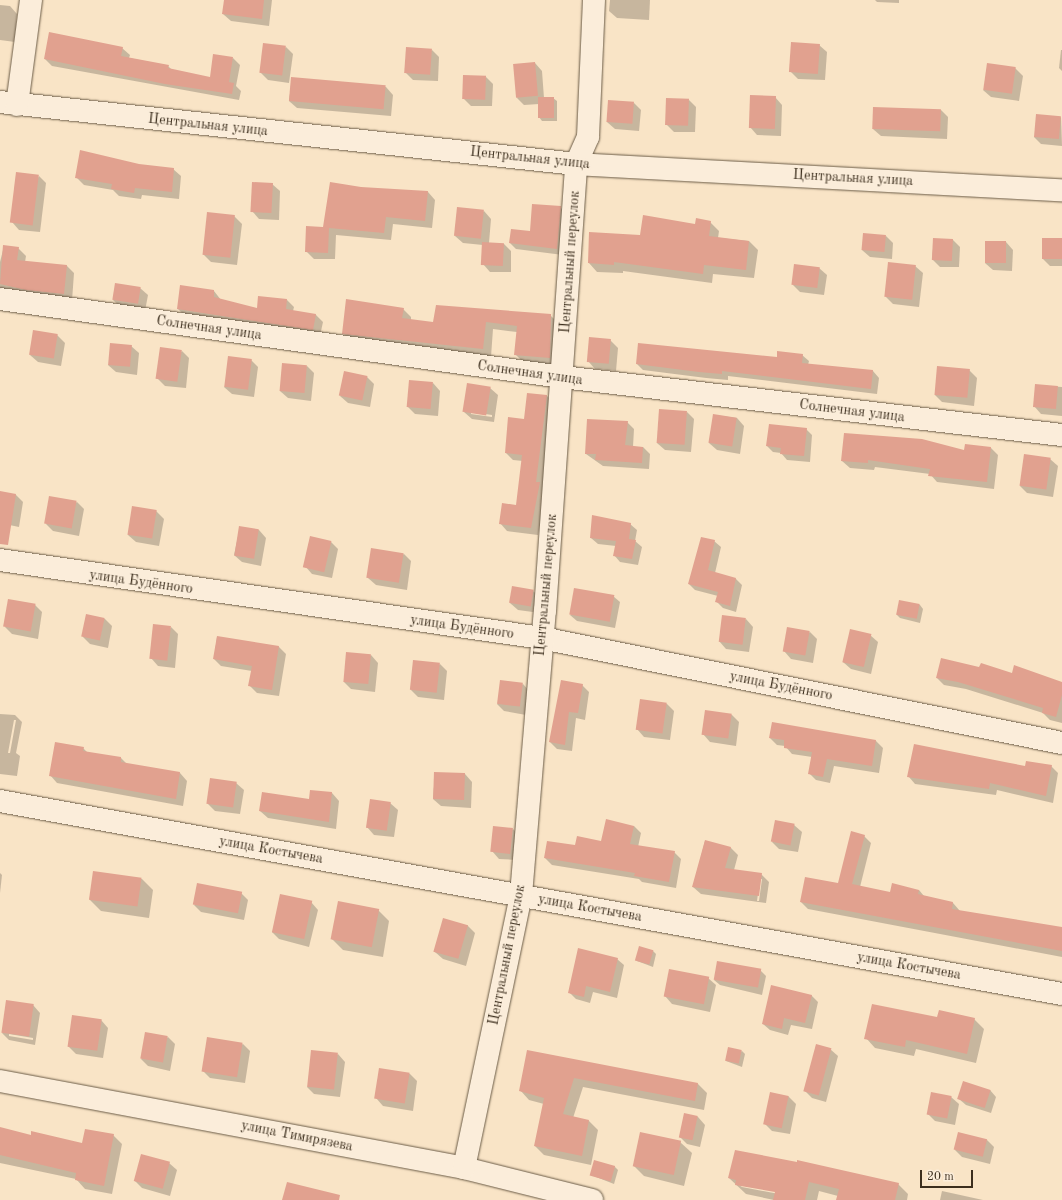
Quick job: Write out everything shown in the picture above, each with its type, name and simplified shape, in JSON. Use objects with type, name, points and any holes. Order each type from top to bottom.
[{"type":"street","points":[[8,104],[30,0]]},
{"type":"street","name":"Центральный переулок","points":[[464,1168],[521,895],[562,377],[576,164],[588,137],[594,0]]},
{"type":"street","name":"Центральная улица","points":[[8,104],[576,164],[1062,190]]},
{"type":"street","name":"Солнечная улица","points":[[0,299],[562,377],[1062,435]]},
{"type":"street","name":"улица Будённого","points":[[0,560],[542,638],[1062,743]]},
{"type":"street","name":"улица Костычева","points":[[0,801],[1062,994]]},
{"type":"street","name":"улица Тимирязева","points":[[0,1081],[464,1168],[592,1200]]},
{"type":"building","points":[[224,0],[264,0],[262,19],[222,14]]},
{"type":"building","points":[[49,32],[123,47],[121,56],[169,65],[168,68],[210,77],[213,54],[233,57],[229,82],[234,83],[232,94],[165,84],[44,59]]},
{"type":"building","points":[[791,42],[820,44],[818,74],[789,72]]},
{"type":"building","points":[[263,43],[286,46],[282,76],[259,73]]},
{"type":"building","points":[[406,47],[432,49],[430,75],[404,73]]},
{"type":"building","points":[[535,62],[538,96],[516,98],[513,64]]},
{"type":"building","points":[[987,63],[1016,67],[1012,94],[983,90]]},
{"type":"building","points":[[463,75],[486,76],[485,100],[462,99]]},
{"type":"building","points":[[291,77],[386,85],[384,109],[289,101]]},
{"type":"building","points":[[750,95],[776,96],[775,129],[749,128]]},
{"type":"building","points":[[538,97],[554,97],[554,118],[538,118]]},
{"type":"building","points":[[666,98],[689,99],[688,126],[665,125]]},
{"type":"building","points":[[608,100],[634,102],[632,124],[606,122]]},
{"type":"building","points":[[873,107],[941,109],[940,131],[872,129]]},
{"type":"building","points":[[1036,114],[1061,116],[1059,139],[1034,137]]},
{"type":"building","points":[[80,150],[139,164],[174,168],[172,192],[135,188],[134,193],[111,189],[112,184],[75,178]]},
{"type":"building","points":[[16,172],[39,175],[33,225],[10,223]]},
{"type":"building","points":[[252,182],[273,183],[271,213],[250,212]]},
{"type":"building","points":[[330,182],[361,187],[428,191],[425,221],[386,217],[384,233],[329,228],[328,253],[305,252],[306,226],[323,227]]},
{"type":"building","points":[[532,204],[561,206],[557,249],[509,243],[511,229],[530,231]]},
{"type":"building","points":[[457,207],[484,210],[481,239],[454,236]]},
{"type":"building","points":[[207,212],[235,215],[230,258],[203,255]]},
{"type":"building","points":[[643,215],[695,224],[696,218],[711,221],[709,236],[749,241],[746,270],[704,265],[703,274],[614,262],[614,265],[588,263],[589,232],[640,235]]},
{"type":"building","points":[[863,233],[886,235],[884,252],[862,250]]},
{"type":"building","points":[[933,238],[953,239],[952,261],[932,260]]},
{"type":"building","points":[[1042,238],[1062,238],[1062,259],[1042,259]]},
{"type":"building","points":[[985,241],[1006,241],[1006,263],[985,263]]},
{"type":"building","points":[[482,242],[504,243],[503,266],[481,265]]},
{"type":"building","points":[[3,245],[19,247],[17,260],[67,265],[64,294],[26,290],[0,284]]},
{"type":"building","points":[[888,262],[916,265],[912,300],[884,297]]},
{"type":"building","points":[[794,264],[820,267],[817,288],[791,285]]},
{"type":"building","points":[[115,283],[141,287],[138,304],[112,300]]},
{"type":"building","points":[[180,285],[214,290],[214,297],[257,308],[258,296],[287,299],[286,309],[316,314],[313,330],[177,309]]},
{"type":"building","points":[[346,299],[404,308],[402,318],[433,322],[436,305],[551,314],[550,358],[514,355],[517,326],[486,322],[483,349],[342,334]]},
{"type":"building","points":[[33,330],[58,334],[54,359],[29,355]]},
{"type":"building","points":[[589,337],[611,339],[609,364],[587,362]]},
{"type":"building","points":[[110,343],[132,345],[130,367],[108,365]]},
{"type":"building","points":[[638,343],[777,357],[777,351],[803,354],[802,363],[873,370],[871,389],[722,371],[722,374],[636,364]]},
{"type":"building","points":[[160,347],[182,350],[177,382],[156,379]]},
{"type":"building","points":[[228,356],[252,359],[248,390],[224,387]]},
{"type":"building","points":[[282,363],[307,365],[304,393],[280,391]]},
{"type":"building","points":[[937,366],[970,369],[967,398],[934,395]]},
{"type":"building","points":[[344,371],[367,376],[362,400],[339,395]]},
{"type":"building","points":[[409,380],[433,382],[431,409],[407,407]]},
{"type":"building","points":[[467,383],[491,387],[486,415],[462,412]]},
{"type":"building","points":[[1035,384],[1058,386],[1056,409],[1033,407]]},
{"type":"building","points":[[527,393],[547,395],[536,482],[540,482],[531,528],[499,524],[502,503],[516,505],[522,455],[505,453],[508,417],[524,419]]},
{"type":"building","points":[[659,409],[687,411],[685,445],[657,443]]},
{"type":"building","points":[[713,414],[737,418],[732,446],[708,443]]},
{"type":"building","points":[[587,419],[628,421],[625,445],[643,447],[642,463],[595,460],[596,454],[585,454]]},
{"type":"building","points":[[769,424],[807,428],[804,456],[780,454],[781,448],[766,446]]},
{"type":"building","points":[[844,433],[922,439],[964,450],[965,444],[991,447],[987,482],[928,476],[930,469],[868,460],[868,463],[841,461]]},
{"type":"building","points":[[1024,454],[1051,458],[1046,489],[1020,486]]},
{"type":"building","points":[[0,491],[16,494],[8,545],[0,544]]},
{"type":"building","points":[[49,496],[77,501],[72,528],[44,524]]},
{"type":"building","points":[[132,506],[157,510],[152,539],[127,535]]},
{"type":"building","points":[[592,515],[631,523],[629,539],[636,540],[632,559],[613,556],[616,541],[590,538]]},
{"type":"building","points":[[239,526],[259,529],[254,559],[234,556]]},
{"type":"building","points":[[310,536],[331,541],[324,572],[303,567]]},
{"type":"building","points":[[701,537],[715,540],[708,570],[736,578],[730,606],[715,602],[718,592],[688,584]]},
{"type":"building","points":[[371,548],[404,553],[399,583],[366,578]]},
{"type":"building","points":[[512,586],[534,590],[531,607],[509,603]]},
{"type":"building","points":[[574,588],[614,595],[610,622],[569,615]]},
{"type":"building","points":[[8,599],[36,604],[31,631],[3,627]]},
{"type":"building","points":[[899,600],[920,604],[917,619],[896,615]]},
{"type":"building","points":[[86,614],[105,618],[100,640],[81,636]]},
{"type":"building","points":[[722,615],[746,618],[743,645],[719,642]]},
{"type":"building","points":[[153,624],[171,626],[167,661],[149,659]]},
{"type":"building","points":[[787,627],[810,631],[805,656],[783,652]]},
{"type":"building","points":[[850,629],[871,634],[864,667],[842,662]]},
{"type":"building","points":[[217,636],[279,646],[272,690],[248,686],[252,666],[213,659]]},
{"type":"building","points":[[346,652],[371,654],[368,684],[343,682]]},
{"type":"building","points":[[941,658],[979,667],[981,663],[1012,673],[1014,665],[1062,682],[1062,695],[1056,717],[1042,713],[1043,708],[958,682],[936,678]]},
{"type":"building","points":[[413,660],[440,663],[437,693],[410,690]]},
{"type":"building","points":[[500,680],[523,683],[520,707],[497,704]]},
{"type":"building","points":[[561,680],[583,684],[578,713],[569,712],[565,745],[549,742]]},
{"type":"building","points":[[640,699],[667,703],[662,733],[636,730]]},
{"type":"building","points":[[705,710],[732,714],[728,739],[702,735]]},
{"type":"building","points":[[772,722],[876,740],[872,766],[827,759],[823,777],[808,774],[812,752],[784,748],[784,740],[769,738]]},
{"type":"building","points":[[55,742],[84,747],[83,751],[121,757],[121,762],[180,772],[176,799],[49,776]]},
{"type":"building","points":[[914,744],[1025,766],[1026,761],[1052,765],[1046,796],[990,783],[989,789],[907,777]]},
{"type":"building","points":[[434,772],[465,773],[464,800],[433,799]]},
{"type":"building","points":[[210,778],[237,782],[233,808],[206,804]]},
{"type":"building","points":[[310,790],[332,792],[329,822],[259,811],[262,792],[309,799]]},
{"type":"building","points":[[370,799],[391,802],[387,831],[366,828]]},
{"type":"building","points":[[606,819],[634,826],[630,844],[675,851],[669,882],[634,876],[635,873],[544,858],[547,841],[575,845],[577,836],[601,841]]},
{"type":"building","points":[[775,820],[795,824],[790,845],[771,842]]},
{"type":"building","points":[[493,826],[513,828],[510,854],[490,852]]},
{"type":"building","points":[[851,831],[865,835],[852,884],[890,892],[892,883],[919,890],[918,894],[953,902],[952,909],[1062,927],[1062,951],[800,902],[805,877],[838,883]]},
{"type":"building","points":[[705,840],[731,847],[725,868],[762,873],[759,896],[692,887]]},
{"type":"building","points":[[93,871],[142,878],[137,907],[89,900]]},
{"type":"building","points":[[197,883],[242,892],[238,913],[193,905]]},
{"type":"building","points":[[280,894],[312,901],[304,939],[272,932]]},
{"type":"building","points":[[338,901],[379,909],[372,947],[331,939]]},
{"type":"building","points":[[443,918],[468,925],[458,959],[433,952]]},
{"type":"building","points":[[639,946],[653,950],[649,965],[635,960]]},
{"type":"building","points":[[578,948],[618,958],[610,992],[586,986],[584,997],[568,993]]},
{"type":"building","points":[[717,961],[761,969],[758,988],[714,980]]},
{"type":"building","points":[[669,969],[709,977],[704,1004],[664,996]]},
{"type":"building","points":[[771,985],[812,995],[805,1023],[784,1018],[782,1029],[762,1024]]},
{"type":"building","points":[[6,1000],[34,1004],[29,1037],[1,1033]]},
{"type":"building","points":[[872,1004],[937,1017],[939,1010],[975,1018],[967,1054],[906,1040],[905,1047],[864,1039]]},
{"type":"building","points":[[72,1015],[102,1019],[97,1051],[68,1047]]},
{"type":"building","points":[[145,1032],[168,1036],[163,1063],[140,1059]]},
{"type":"building","points":[[207,1037],[243,1043],[237,1077],[202,1072]]},
{"type":"building","points":[[816,1044],[831,1048],[819,1095],[803,1091]]},
{"type":"building","points":[[728,1047],[742,1050],[739,1064],[725,1061]]},
{"type":"building","points":[[311,1050],[338,1053],[334,1090],[307,1087]]},
{"type":"building","points":[[527,1050],[698,1083],[695,1101],[574,1078],[563,1114],[589,1120],[582,1156],[534,1146],[544,1098],[519,1091]]},
{"type":"building","points":[[379,1068],[410,1073],[405,1103],[374,1099]]},
{"type":"building","points":[[963,1081],[991,1090],[985,1108],[957,1099]]},
{"type":"building","points":[[770,1092],[789,1096],[782,1128],[763,1124]]},
{"type":"building","points":[[931,1092],[952,1096],[947,1119],[927,1115]]},
{"type":"building","points":[[684,1113],[698,1116],[692,1140],[679,1137]]},
{"type":"building","points":[[0,1127],[31,1135],[31,1131],[82,1143],[85,1129],[114,1134],[104,1186],[75,1180],[76,1173],[0,1155]]},
{"type":"building","points":[[640,1132],[681,1141],[674,1175],[633,1166]]},
{"type":"building","points":[[958,1132],[987,1139],[983,1157],[954,1149]]},
{"type":"building","points":[[735,1150],[797,1162],[797,1160],[899,1183],[895,1200],[836,1200],[839,1189],[809,1182],[805,1200],[773,1200],[775,1192],[735,1185],[736,1180],[728,1178]]},
{"type":"building","points":[[141,1154],[170,1162],[163,1189],[134,1181]]},
{"type":"building","points":[[594,1160],[615,1166],[611,1181],[590,1175]]},
{"type":"building","points":[[287,1182],[340,1195],[339,1200],[282,1200]]}]
